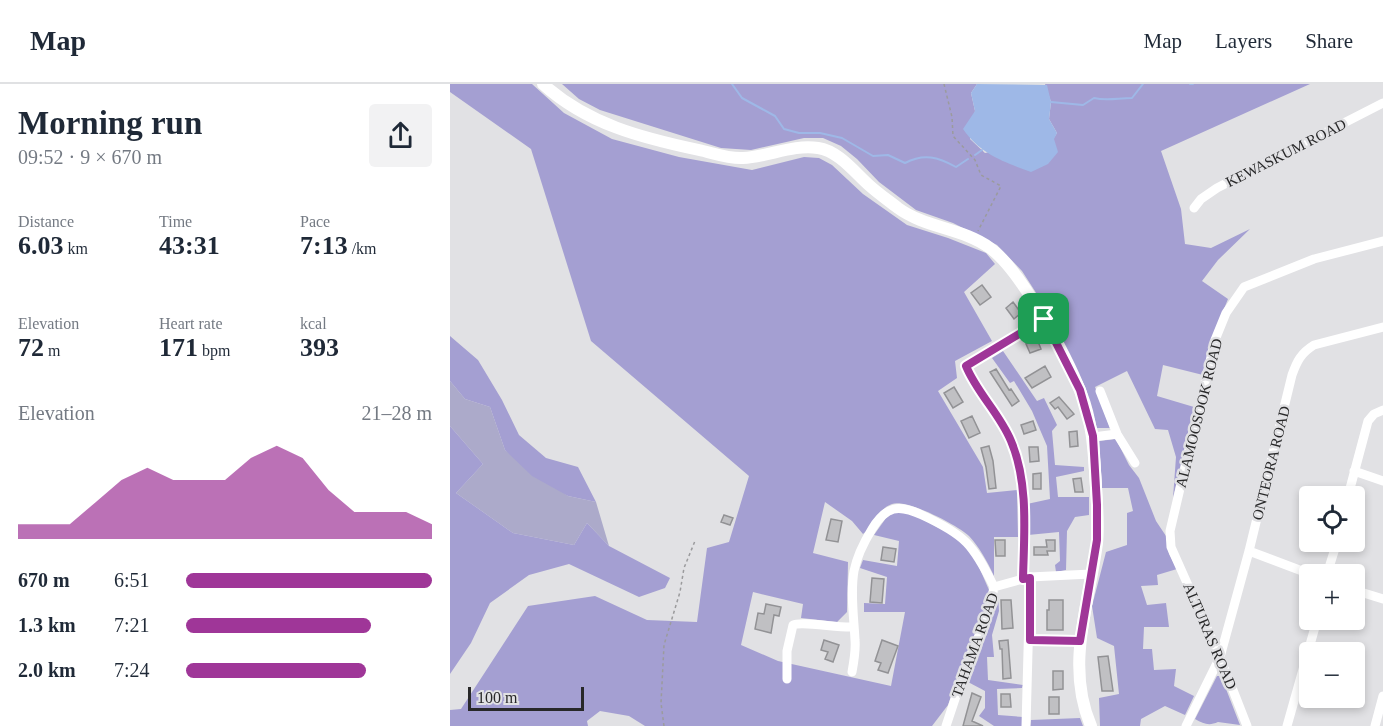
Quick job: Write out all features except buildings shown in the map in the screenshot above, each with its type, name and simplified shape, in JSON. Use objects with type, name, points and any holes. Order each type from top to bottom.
[{"type":"street","points":[[543,84],[568,105],[616,129],[682,147],[737,158],[752,158],[805,147],[821,148],[834,154],[870,187],[902,211],[990,248],[1004,261],[1044,319],[1080,390],[1093,436],[1097,540],[1080,641],[1078,679],[1082,704],[1090,726]]},
{"type":"street","name":"KEWASKUM ROAD","points":[[1194,208],[1201,199],[1217,188],[1383,103]]},
{"type":"street","name":"ALAMOOSOOK ROAD","points":[[1171,547],[1170,531],[1215,340],[1234,299],[1244,287],[1270,275],[1314,259],[1383,242]]},
{"type":"street","points":[[1026,726],[1030,640],[1019,467],[1011,441],[971,378],[966,366],[1044,319]]},
{"type":"street","name":"ONTEORA ROAD","points":[[1186,726],[1220,657],[1297,361],[1314,345],[1383,327]]},
{"type":"street","points":[[1100,391],[1117,435],[1135,463]]},
{"type":"street","points":[[1350,486],[1368,421],[1374,414],[1383,410]]},
{"type":"street","points":[[1093,436],[1117,435]]},
{"type":"street","points":[[1354,471],[1383,481]]},
{"type":"street","points":[[852,672],[855,639],[853,627],[854,573],[860,553],[884,512],[893,508],[914,511],[964,538],[980,558],[994,587]]},
{"type":"street","name":"ALTURAS ROAD","points":[[1171,547],[1220,657],[1247,726]]},
{"type":"street","points":[[1249,551],[1299,570]]},
{"type":"street","name":"TAHAMA ROAD","points":[[946,726],[967,663],[989,613],[994,587],[1026,578],[1091,574]]},
{"type":"street","points":[[1365,593],[1383,599]]},
{"type":"street","points":[[787,679],[787,651],[793,625],[799,623],[828,627],[853,627]]},
{"type":"street","points":[[1287,726],[1314,630]]},
{"type":"street","points":[[1375,726],[1383,696]]},
{"type":"lane","points":[[1030,640],[1080,641]]},
{"type":"path","points":[[944,84],[952,117],[952,136],[975,160],[981,175],[1001,186],[973,240]]},
{"type":"path","points":[[664,726],[661,703],[664,645],[680,592],[684,568],[695,541]]},
{"type":"shaded area","points":[[450,84],[532,84],[564,113],[612,139],[679,157],[752,170],[804,157],[819,158],[832,165],[863,194],[907,225],[986,253],[995,264],[964,292],[992,341],[955,361],[957,378],[938,391],[983,467],[987,493],[1017,490],[1018,537],[994,537],[994,576],[977,545],[969,536],[932,514],[909,505],[892,504],[879,514],[863,534],[852,521],[825,502],[813,553],[848,562],[847,612],[837,622],[801,618],[803,604],[753,592],[741,645],[778,661],[891,686],[905,612],[864,612],[864,603],[885,604],[887,577],[860,568],[863,560],[897,566],[899,541],[874,535],[886,518],[893,513],[902,512],[918,517],[962,540],[975,558],[989,590],[984,612],[948,705],[932,726],[645,726],[629,716],[600,711],[587,721],[588,726],[450,726],[450,710],[461,709],[528,606],[595,596],[647,620],[697,622],[707,548],[729,542],[749,476],[591,341],[531,149],[450,92]]},
{"type":"shaded area","points":[[562,84],[977,84],[971,93],[975,111],[970,139],[985,153],[1053,139],[1057,133],[1049,119],[1051,102],[1045,84],[1310,84],[1161,151],[1181,209],[1185,244],[1211,248],[1250,229],[1218,260],[1202,281],[1228,299],[1211,341],[1203,375],[1163,365],[1157,396],[1194,407],[1173,498],[1176,457],[1168,430],[1155,429],[1127,371],[1095,387],[1110,428],[1096,428],[1085,388],[1051,316],[1022,271],[997,245],[953,223],[916,210],[879,182],[841,146],[823,138],[804,138],[751,150],[721,148],[600,110],[579,99]]},
{"type":"shaded area","points":[[977,84],[1047,85],[1051,102],[1049,119],[1057,133],[1054,139],[1058,152],[1048,164],[1031,172],[993,156],[970,138],[963,129],[975,111],[971,93]]},
{"type":"shaded area","points":[[450,336],[478,360],[502,400],[519,435],[546,458],[578,467],[596,502],[568,496],[532,476],[505,450],[490,407],[465,399],[450,381]]},
{"type":"shaded area","points":[[1003,351],[1037,401],[1044,398],[1057,425],[1052,431],[1055,465],[1084,467],[1084,471],[1056,477],[1058,497],[1089,497],[1089,515],[1075,517],[1067,531],[1066,570],[1056,572],[1055,565],[1060,561],[1059,532],[1028,535],[1027,504],[1050,499],[1047,446],[1032,411],[1014,381],[1010,383],[992,358]]},
{"type":"shaded area","points":[[450,381],[465,399],[490,407],[505,450],[568,496],[596,502],[609,546],[587,523],[574,545],[513,533],[456,493],[483,464],[450,426]]},
{"type":"shaded area","points":[[450,426],[483,464],[456,493],[513,533],[574,545],[587,523],[609,546],[670,578],[665,588],[639,597],[569,564],[529,575],[490,603],[471,643],[450,674]]},
{"type":"shaded area","points":[[1116,439],[1129,465],[1139,478],[1156,521],[1166,536],[1169,554],[1177,569],[1157,575],[1158,585],[1141,586],[1147,605],[1166,603],[1169,627],[1144,627],[1143,649],[1152,649],[1154,670],[1176,669],[1174,686],[1194,696],[1185,715],[1165,706],[1141,719],[1140,726],[1100,726],[1099,698],[1119,694],[1114,646],[1097,638],[1092,606],[1106,552],[1127,545],[1127,513],[1133,511],[1128,488],[1102,488],[1099,441]]},
{"type":"shaded area","points":[[998,595],[999,611],[992,635],[994,657],[987,657],[988,680],[1023,685],[1022,688],[997,689],[998,715],[1023,717],[1022,726],[994,726],[979,716],[985,708],[985,691],[968,682],[973,662],[987,634]]},
{"type":"shaded area","points":[[1217,676],[1221,676],[1240,725],[1218,722],[1206,724],[1195,719]]},
{"type":"shaded area","points":[[1080,718],[1083,726],[1030,726],[1031,720]]},
{"type":"waterway","points":[[732,84],[742,98],[775,116],[784,129],[842,138],[873,156],[888,155],[905,163],[918,158],[931,157],[956,167],[968,159]]},
{"type":"waterway","points":[[1051,102],[1083,105],[1094,98],[1132,98],[1143,84]]},
{"type":"waterway","points":[[975,155],[982,150]]},
{"type":"route","points":[[1044,319],[1080,390],[1093,436],[1097,540],[1080,641],[1030,640],[1030,578],[1023,579],[1024,543],[1019,467],[1011,441],[971,378],[966,366],[1044,319]]}]
